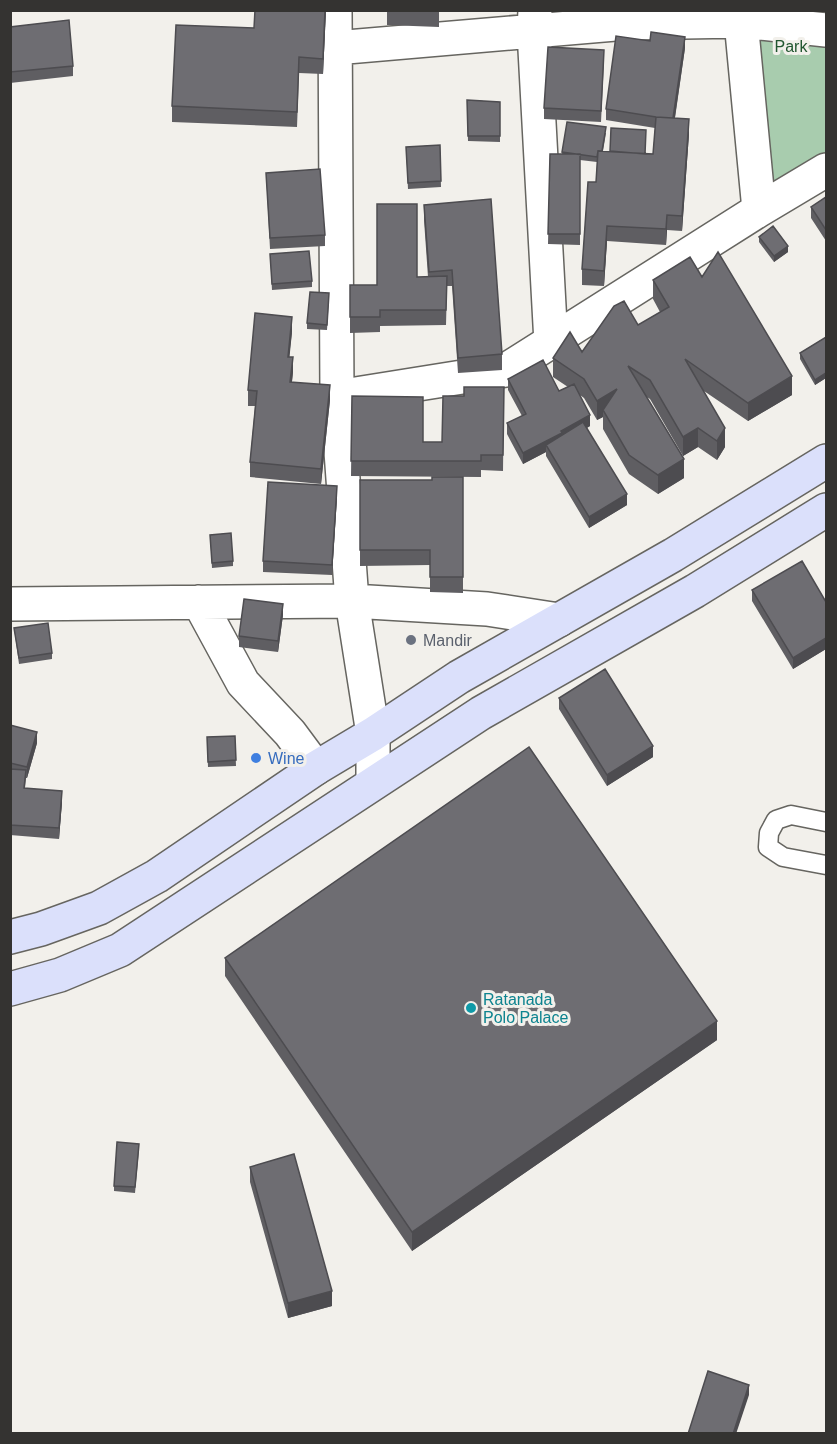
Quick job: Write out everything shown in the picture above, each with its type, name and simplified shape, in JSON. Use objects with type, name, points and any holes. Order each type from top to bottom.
[{"type":"street","points":[[335,10],[337,397],[352,601],[373,734],[374,783]]},
{"type":"street","points":[[335,48],[535,21],[628,17],[741,21],[826,30]]},
{"type":"street","points":[[535,21],[551,343]]},
{"type":"street","points":[[741,21],[759,210]]},
{"type":"street","points":[[337,397],[506,370],[826,170]]},
{"type":"street","points":[[10,937],[41,929],[99,908],[157,876],[316,768],[373,734],[459,677],[673,555],[826,461]]},
{"type":"street","points":[[10,989],[60,975],[120,950],[481,713],[695,591],[826,510]]},
{"type":"street","points":[[10,604],[352,601],[487,609],[559,620]]},
{"type":"street","points":[[199,602],[243,683],[290,733],[316,768]]},
{"type":"lane","points":[[826,822],[791,815],[776,820],[769,833],[768,847],[783,857],[826,865]]},
{"type":"green space","name":"Park","points":[[815,10],[826,12],[826,158],[766,194],[753,11]]},
{"type":"building","points":[[255,10],[325,10],[323,59],[299,57],[297,112],[172,106],[176,25],[254,28]]},
{"type":"building","points":[[69,20],[73,66],[10,72],[10,27]]},
{"type":"building","points":[[651,32],[685,37],[673,118],[606,109],[616,36],[650,41]]},
{"type":"building","points":[[548,47],[604,50],[601,111],[544,108]]},
{"type":"building","points":[[467,100],[500,102],[500,136],[468,136]]},
{"type":"building","points":[[656,117],[689,119],[682,216],[667,215],[666,229],[607,226],[604,271],[582,269],[588,182],[596,182],[598,151],[653,154]]},
{"type":"building","points":[[567,122],[606,127],[602,151],[598,151],[597,157],[562,152]]},
{"type":"building","points":[[611,128],[646,130],[645,154],[610,151]]},
{"type":"building","points":[[440,145],[441,181],[408,183],[406,147]]},
{"type":"building","points":[[550,154],[580,154],[580,234],[548,234]]},
{"type":"building","points":[[320,169],[325,235],[270,238],[266,173]]},
{"type":"building","points":[[826,197],[826,230],[811,207]]},
{"type":"building","points":[[491,199],[502,354],[458,358],[452,270],[429,272],[424,205]]},
{"type":"building","points":[[377,204],[417,204],[417,277],[447,276],[446,310],[380,310],[380,317],[350,317],[350,285],[377,285]]},
{"type":"building","points":[[773,226],[788,246],[774,256],[759,237]]},
{"type":"building","points":[[309,251],[312,281],[272,284],[270,254]]},
{"type":"building","points":[[718,252],[792,376],[748,403],[685,359],[725,428],[717,441],[698,428],[683,437],[650,380],[628,366],[684,459],[658,475],[629,455],[603,410],[617,389],[597,401],[584,379],[553,358],[570,332],[582,352],[614,306],[624,301],[638,325],[669,307],[653,280],[690,257],[702,277]]},
{"type":"building","points":[[310,292],[329,293],[327,325],[307,323]]},
{"type":"building","points":[[255,313],[292,317],[288,357],[293,357],[290,382],[330,385],[321,469],[250,462],[257,391],[248,390]]},
{"type":"building","points":[[826,337],[826,373],[815,380],[800,353]]},
{"type":"building","points":[[543,360],[559,391],[574,384],[590,415],[561,431],[562,433],[523,453],[507,423],[526,414],[508,379]]},
{"type":"building","points":[[464,387],[504,387],[503,455],[481,455],[481,461],[351,461],[352,396],[423,397],[423,442],[442,442],[443,396],[464,396]]},
{"type":"building","points":[[583,422],[627,494],[589,517],[546,445]]},
{"type":"building","points":[[432,477],[463,477],[463,577],[430,577],[430,550],[360,550],[360,480],[432,480]]},
{"type":"building","points":[[268,482],[337,486],[332,565],[263,561]]},
{"type":"building","points":[[231,533],[233,561],[212,563],[210,535]]},
{"type":"building","points":[[802,561],[826,602],[826,638],[793,658],[752,590]]},
{"type":"building","points":[[244,599],[283,604],[278,641],[239,636]]},
{"type":"building","points":[[48,623],[52,653],[19,658],[14,628]]},
{"type":"building","points":[[605,669],[653,746],[607,775],[559,698]]},
{"type":"building","points":[[10,725],[37,732],[27,767],[10,763]]},
{"type":"building","points":[[235,736],[236,760],[208,762],[207,737]]},
{"type":"building","name":"Ratanada Polo Palace","points":[[529,747],[717,1021],[412,1232],[225,958]]},
{"type":"building","points":[[10,769],[26,770],[24,788],[62,791],[59,828],[10,825]]},
{"type":"building","points":[[117,1142],[139,1144],[135,1187],[114,1186]]},
{"type":"building","points":[[294,1154],[332,1291],[288,1303],[250,1167]]},
{"type":"building","points":[[708,1371],[749,1385],[733,1434],[688,1434]]},
{"type":"place","name":"Mandir","points":[[411,640]]},
{"type":"place","name":"Wine","points":[[256,758]]},
{"type":"place","name":"Ratanada Polo Palace","points":[[471,1008]]}]
